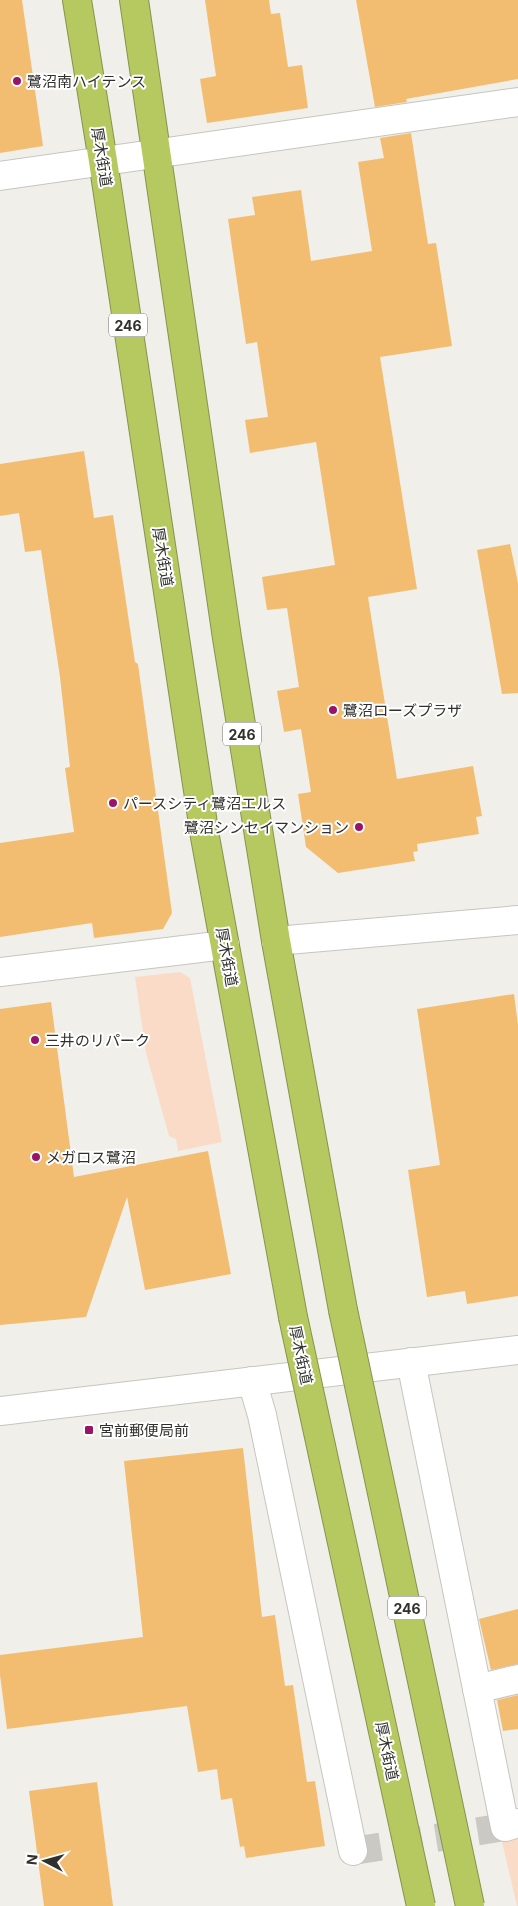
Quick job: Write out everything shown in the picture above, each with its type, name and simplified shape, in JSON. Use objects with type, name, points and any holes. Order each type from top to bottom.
[{"type":"highway","name":"厚木街道","points":[[77,0],[205,837],[293,1317],[421,1906]]},
{"type":"highway","name":"246","points":[[134,0],[227,638],[276,941],[343,1310],[470,1906]]},
{"type":"street","points":[[0,176],[518,102]]},
{"type":"street","points":[[276,941],[518,920]]},
{"type":"street","points":[[0,972],[225,945]]},
{"type":"street","points":[[0,1412],[518,1350]]},
{"type":"street","points":[[411,1362],[505,1827],[518,1824]]},
{"type":"street","points":[[252,1381],[262,1415],[353,1851]]},
{"type":"street","points":[[477,1689],[518,1679]]},
{"type":"shaded area","points":[[180,972],[190,978],[222,1142],[178,1151],[176,1139],[169,1136],[146,1053],[135,977]]},
{"type":"shaded area","points":[[518,1838],[518,1906],[517,1906],[502,1842]]},
{"type":"building","name":"鷺沼南ハイテンス","points":[[0,0],[22,0],[43,146],[0,153]]},
{"type":"building","points":[[205,0],[269,0],[271,14],[280,13],[288,67],[302,65],[308,108],[207,123],[200,79],[216,76]]},
{"type":"building","points":[[356,0],[518,0],[518,79],[406,99],[407,102],[375,107]]},
{"type":"building","points":[[411,133],[428,244],[436,243],[452,346],[380,357],[417,589],[368,597],[397,779],[473,766],[482,816],[476,817],[479,834],[417,844],[418,851],[413,852],[415,861],[338,873],[306,847],[298,794],[311,792],[301,729],[284,732],[277,691],[299,687],[287,608],[267,610],[262,577],[335,565],[316,442],[250,453],[245,420],[268,417],[257,342],[246,344],[228,219],[255,215],[252,197],[301,190],[311,261],[372,251],[358,162],[384,158],[380,138]]},
{"type":"building","points":[[84,451],[94,518],[113,515],[135,662],[138,664],[172,913],[163,929],[94,938],[92,923],[0,937],[0,843],[74,832],[65,768],[70,767],[60,677],[41,550],[25,552],[19,513],[0,516],[0,464]]},
{"type":"building","points":[[510,544],[518,583],[518,693],[502,694],[477,550]]},
{"type":"building","points":[[514,994],[518,1025],[518,1296],[467,1304],[465,1291],[427,1297],[408,1170],[440,1165],[417,1009]]},
{"type":"building","points":[[51,1002],[74,1177],[208,1151],[231,1274],[145,1290],[127,1197],[86,1317],[0,1325],[0,1009]]},
{"type":"building","points":[[243,1448],[262,1617],[275,1615],[285,1686],[293,1685],[307,1782],[315,1781],[325,1846],[246,1858],[244,1846],[240,1847],[232,1798],[221,1800],[217,1769],[198,1772],[187,1706],[7,1729],[0,1675],[0,1655],[143,1637],[124,1461]]},
{"type":"building","points":[[518,1609],[518,1664],[491,1670],[479,1619]]},
{"type":"building","points":[[518,1695],[518,1729],[503,1731],[497,1700]]},
{"type":"building","points":[[97,1782],[113,1906],[44,1906],[29,1791]]},
{"type":"tunnel","points":[[353,1851],[505,1827]]},
{"type":"place","name":"鷺沼南ハイテンス","points":[[17,81]]},
{"type":"place","name":"鷺沼ローズプラザ","points":[[333,710]]},
{"type":"place","name":"パースシティ鷺沼エルス","points":[[113,803]]},
{"type":"place","name":"鷺沼シンセイマンション","points":[[359,827]]},
{"type":"place","name":"三井のリパーク","points":[[35,1040]]},
{"type":"place","name":"メガロス鷺沼","points":[[36,1157]]},
{"type":"place","name":"宮前郵便局前","points":[[89,1430]]}]
